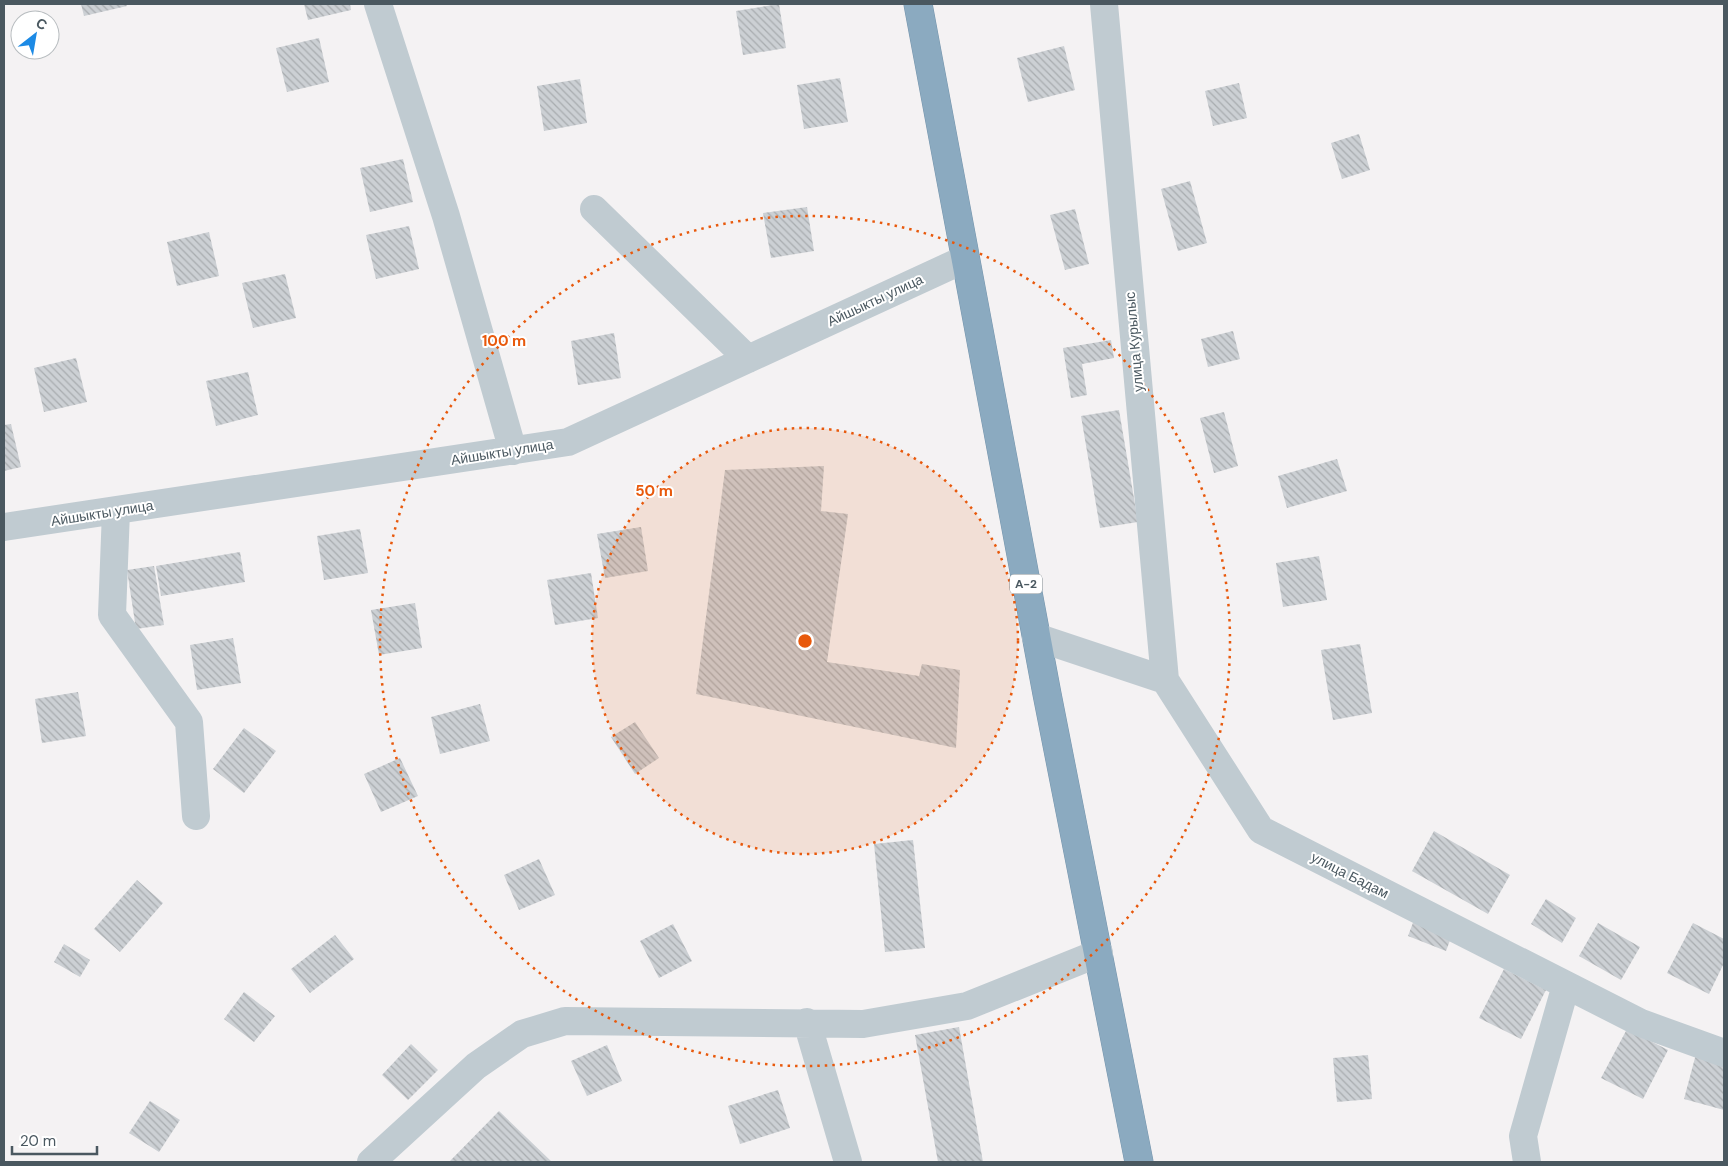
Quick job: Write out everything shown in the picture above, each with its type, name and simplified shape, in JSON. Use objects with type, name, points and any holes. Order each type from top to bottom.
[{"type":"highway","name":"A-2","points":[[918,4],[1036,637],[1139,1162]]},
{"type":"street","points":[[378,4],[446,216],[513,451]]},
{"type":"street","name":"улица Курылыс","points":[[1104,4],[1165,680]]},
{"type":"street","points":[[594,209],[748,359]]},
{"type":"street","name":"Айшыкты улица","points":[[4,527],[568,442],[965,258]]},
{"type":"street","points":[[116,510],[112,615],[189,722],[196,816]]},
{"type":"street","points":[[1036,637],[1165,680]]},
{"type":"street","name":"улица Бадам","points":[[1165,680],[1261,830],[1641,1023],[1724,1053]]},
{"type":"street","points":[[371,1162],[476,1066],[522,1034],[565,1021],[863,1024],[968,1006],[1099,953]]},
{"type":"street","points":[[1527,1162],[1523,1136],[1566,985]]},
{"type":"street","points":[[808,1022],[848,1162]]},
{"type":"building","points":[[81,4],[126,4],[127,6],[84,16]]},
{"type":"building","points":[[304,4],[350,4],[351,10],[308,20]]},
{"type":"building","points":[[779,4],[786,48],[743,55],[736,11]]},
{"type":"building","points":[[319,38],[329,82],[287,92],[276,48]]},
{"type":"building","points":[[1064,46],[1075,90],[1028,102],[1017,58]]},
{"type":"building","points":[[840,78],[848,122],[804,129],[797,85]]},
{"type":"building","points":[[580,79],[587,123],[544,131],[537,86]]},
{"type":"building","points":[[1239,83],[1247,118],[1213,126],[1205,91]]},
{"type":"building","points":[[1359,134],[1370,170],[1342,179],[1331,143]]},
{"type":"building","points":[[403,159],[413,202],[370,212],[360,168]]},
{"type":"building","points":[[1190,181],[1207,243],[1178,251],[1161,189]]},
{"type":"building","points":[[807,207],[814,251],[771,258],[763,213]]},
{"type":"building","points":[[1075,209],[1089,264],[1065,270],[1050,215]]},
{"type":"building","points":[[409,226],[419,269],[376,279],[366,235]]},
{"type":"building","points":[[209,232],[219,276],[177,286],[167,242]]},
{"type":"building","points":[[285,274],[296,318],[253,328],[242,283]]},
{"type":"building","points":[[1233,331],[1240,359],[1208,367],[1201,339]]},
{"type":"building","points":[[614,333],[621,378],[578,385],[571,341]]},
{"type":"building","points":[[1111,340],[1114,358],[1082,364],[1087,395],[1071,398],[1063,348]]},
{"type":"building","points":[[76,358],[87,402],[44,412],[34,368]]},
{"type":"building","points":[[248,372],[258,415],[216,426],[206,381]]},
{"type":"building","points":[[1119,410],[1138,522],[1100,528],[1081,416]]},
{"type":"building","points":[[1224,412],[1238,466],[1214,473],[1200,418]]},
{"type":"building","points":[[11,424],[21,467],[4,471],[4,425]]},
{"type":"building","points":[[1337,459],[1347,491],[1287,508],[1278,476]]},
{"type":"building","points":[[824,466],[821,511],[848,514],[827,662],[919,676],[922,664],[960,670],[956,748],[696,694],[725,470]]},
{"type":"building","points":[[641,527],[648,571],[605,578],[597,534]]},
{"type":"building","points":[[360,529],[368,573],[324,580],[317,536]]},
{"type":"building","points":[[240,552],[245,582],[161,596],[156,566]]},
{"type":"building","points":[[1319,556],[1327,600],[1283,607],[1276,563]]},
{"type":"building","points":[[154,566],[164,625],[136,629],[127,570]]},
{"type":"building","points":[[591,573],[598,618],[555,625],[547,580]]},
{"type":"building","points":[[415,603],[422,648],[379,655],[371,610]]},
{"type":"building","points":[[233,638],[241,683],[197,690],[190,645]]},
{"type":"building","points":[[1360,644],[1372,713],[1333,720],[1321,650]]},
{"type":"building","points":[[78,692],[86,736],[42,743],[35,699]]},
{"type":"building","points":[[480,704],[490,741],[440,754],[431,717]]},
{"type":"building","points":[[635,722],[659,758],[635,774],[611,737]]},
{"type":"building","points":[[244,728],[276,751],[244,793],[213,769]]},
{"type":"building","points":[[400,758],[418,796],[381,812],[364,774]]},
{"type":"building","points":[[1434,831],[1510,875],[1488,914],[1412,871]]},
{"type":"building","points":[[913,840],[925,948],[885,952],[874,844]]},
{"type":"building","points":[[539,859],[555,895],[519,910],[504,875]]},
{"type":"building","points":[[137,880],[163,903],[120,952],[94,929]]},
{"type":"building","points":[[1546,899],[1576,918],[1562,943],[1531,924]]},
{"type":"building","points":[[1414,920],[1452,935],[1446,951],[1408,936]]},
{"type":"building","points":[[1598,923],[1640,947],[1621,980],[1579,956]]},
{"type":"building","points":[[1693,923],[1724,939],[1724,963],[1709,994],[1667,973]]},
{"type":"building","points":[[673,924],[692,961],[659,978],[640,941]]},
{"type":"building","points":[[335,935],[354,959],[310,993],[291,969]]},
{"type":"building","points":[[64,944],[90,960],[80,977],[54,962]]},
{"type":"building","points":[[1504,969],[1546,990],[1521,1039],[1479,1018]]},
{"type":"building","points":[[244,992],[275,1016],[254,1042],[224,1019]]},
{"type":"building","points":[[959,1027],[983,1162],[938,1162],[915,1035]]},
{"type":"building","points":[[1627,1029],[1668,1050],[1643,1099],[1601,1078]]},
{"type":"building","points":[[411,1044],[438,1070],[408,1100],[382,1075]]},
{"type":"building","points":[[607,1045],[622,1081],[587,1096],[571,1061]]},
{"type":"building","points":[[1696,1054],[1724,1062],[1724,1110],[1684,1099]]},
{"type":"building","points":[[1368,1055],[1372,1099],[1337,1102],[1333,1058]]},
{"type":"building","points":[[778,1090],[790,1128],[740,1144],[728,1106]]},
{"type":"building","points":[[150,1101],[180,1120],[159,1152],[129,1133]]},
{"type":"building","points":[[499,1111],[552,1162],[449,1162]]}]
